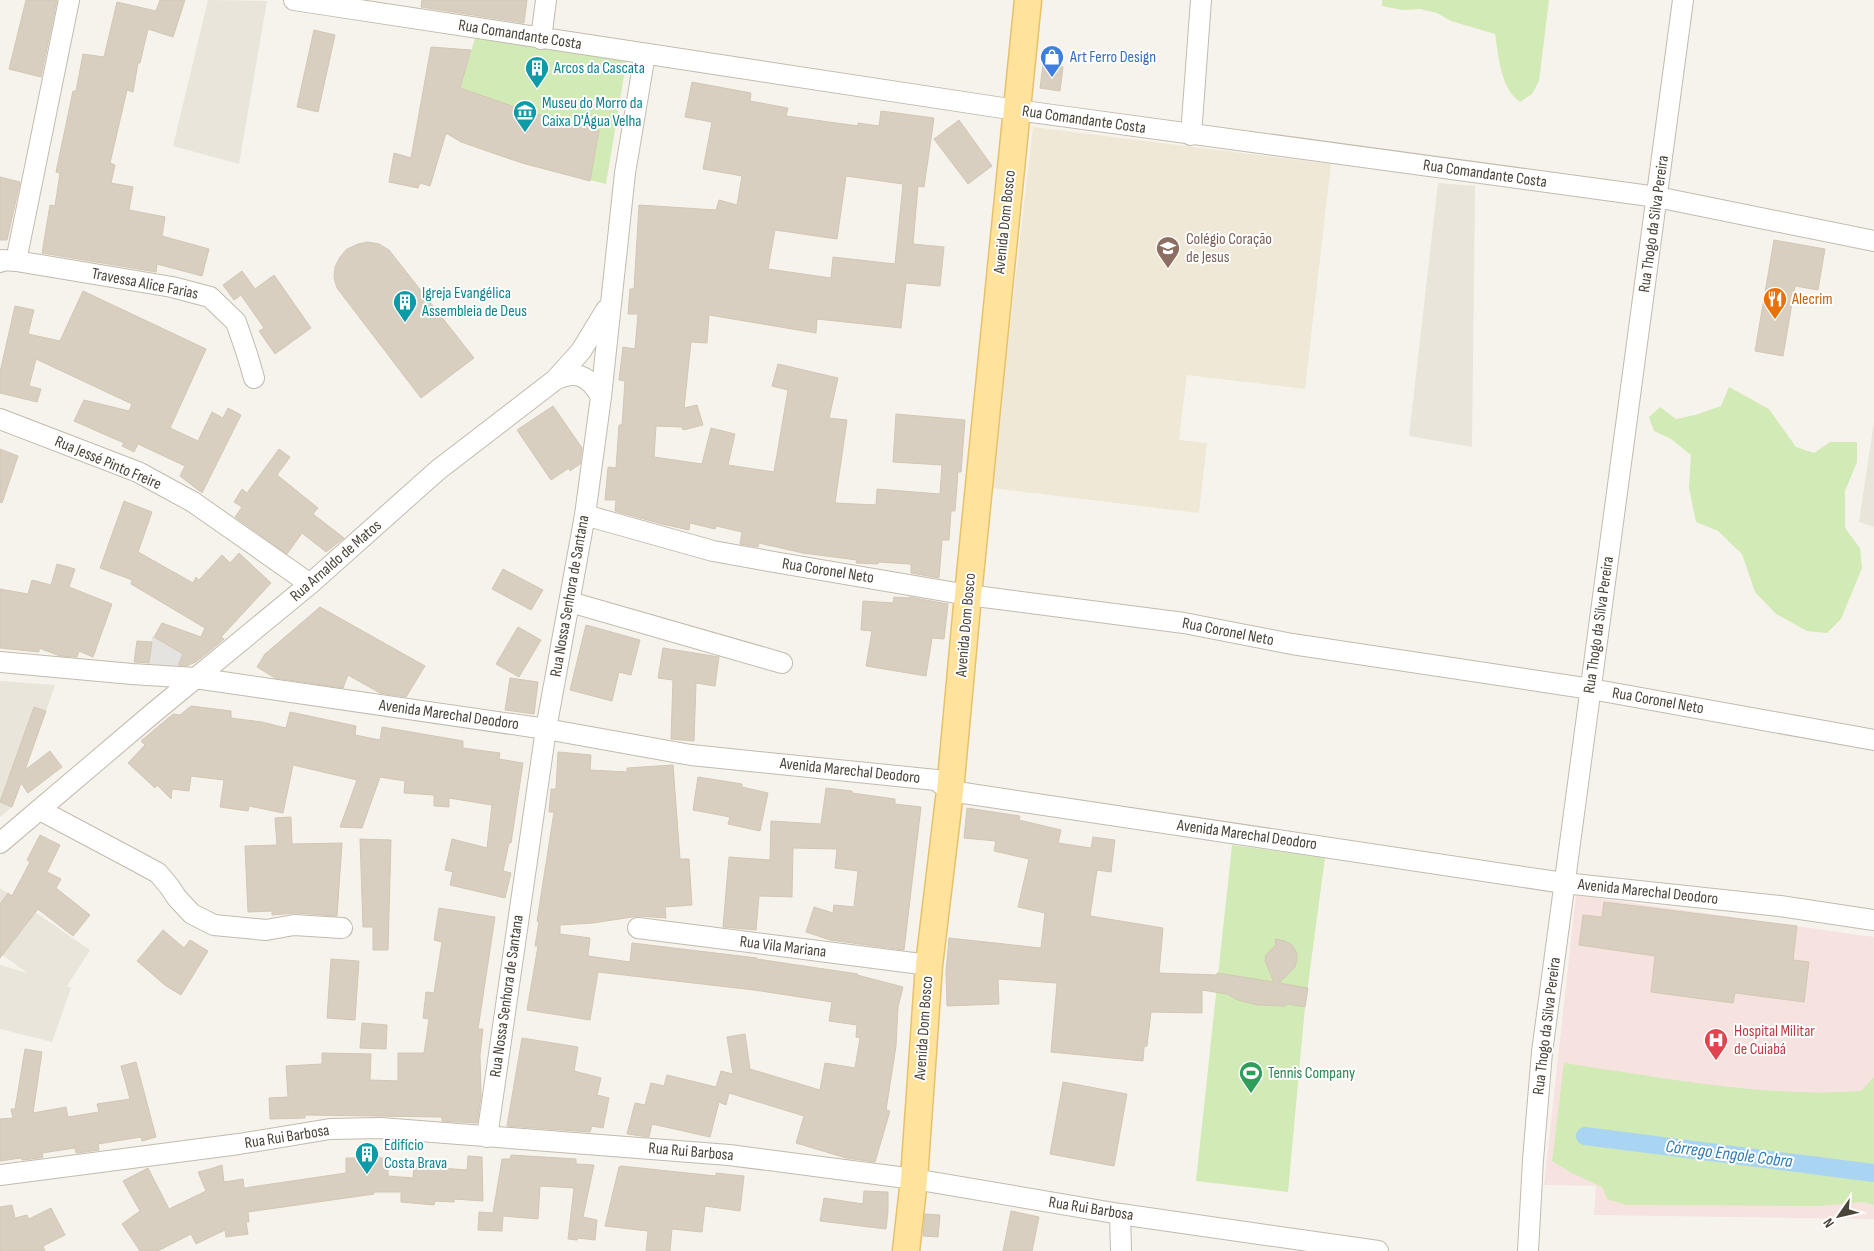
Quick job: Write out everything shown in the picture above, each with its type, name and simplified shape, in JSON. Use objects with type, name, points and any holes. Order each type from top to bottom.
[{"type":"main road","name":"Avenida Dom Bosco","points":[[906,1251],[914,1179],[929,965],[950,791],[1028,0]]},
{"type":"street","name":"Travessa Alice Farias","points":[[68,0],[8,262],[172,287],[210,297],[236,322],[248,354],[254,378]]},
{"type":"street","name":"Rua Comandante Costa","points":[[294,0],[1016,110],[1657,197],[1874,241]]},
{"type":"street","points":[[541,39],[546,0]]},
{"type":"street","points":[[1191,135],[1201,0]]},
{"type":"street","name":"Rua Thogo da Silva Pereira","points":[[1528,1251],[1542,1052],[1683,0]]},
{"type":"street","name":"Rua Nossa Senhora de Santana","points":[[487,1136],[546,729],[585,515],[601,397],[625,173],[645,54]]},
{"type":"street","name":"Rua Arnaldo de Matos","points":[[0,843],[195,678],[310,584],[438,470],[555,380],[586,344],[612,296]]},
{"type":"street","points":[[555,380],[568,374],[584,377],[595,387],[601,397]]},
{"type":"street","name":"Rua Jessé Pinto Freire","points":[[0,419],[138,472],[193,502],[310,584]]},
{"type":"street","name":"Rua Coronel Neto","points":[[585,515],[713,551],[774,562],[968,595],[1184,623],[1292,644],[1591,689],[1874,740]]},
{"type":"street","points":[[570,602],[782,663]]},
{"type":"street","name":"Avenida Marechal Deodoro","points":[[0,662],[195,678],[546,729],[691,755],[936,780],[950,791],[1564,882],[1780,906],[1874,920]]},
{"type":"street","points":[[132,674],[145,683],[153,694],[154,706],[152,714]]},
{"type":"street","points":[[40,810],[158,873],[192,914],[214,925],[266,930],[294,925],[342,928]]},
{"type":"street","name":"Rua Vila Mariana","points":[[638,928],[929,965]]},
{"type":"street","name":"Rua Rui Barbosa","points":[[0,1175],[239,1144],[330,1129],[381,1128],[729,1155],[914,1179],[1120,1214],[1378,1251]]},
{"type":"street","points":[[1120,1214],[1121,1251]]},
{"type":"shaded area","points":[[208,0],[267,1],[239,164],[173,146]]},
{"type":"shaded area","name":"Colégio Coração de Jesus","points":[[1033,127],[1331,164],[1305,389],[1187,375],[1179,440],[1207,443],[1199,513],[991,488]]},
{"type":"shaded area","points":[[1438,183],[1475,186],[1472,447],[1409,436]]},
{"type":"shaded area","points":[[1874,422],[1874,527],[1859,522]]},
{"type":"shaded area","points":[[152,636],[183,654],[176,668],[149,664]]},
{"type":"shaded area","points":[[0,681],[55,685],[12,807],[0,817]]},
{"type":"shaded area","points":[[0,888],[90,950],[67,986],[71,988],[52,1042],[0,1029],[0,965],[27,973],[0,953]]},
{"type":"shaded area","name":"Hospital Militar de Cuiabá","points":[[1576,895],[1874,937],[1874,1219],[1594,1215],[1596,1186],[1544,1185]]},
{"type":"green space","points":[[1382,0],[1549,0],[1539,81],[1532,94],[1520,102],[1508,88],[1499,62],[1495,34],[1451,21],[1437,13],[1420,9],[1402,10],[1382,6]]},
{"type":"green space","points":[[476,35],[627,58],[606,184],[484,151],[446,134]]},
{"type":"green space","points":[[1729,387],[1769,409],[1796,447],[1814,453],[1830,442],[1857,442],[1857,462],[1845,491],[1845,528],[1860,548],[1862,568],[1841,619],[1827,633],[1807,631],[1776,614],[1755,592],[1742,554],[1718,531],[1696,522],[1689,488],[1691,455],[1671,439],[1654,431],[1649,417],[1660,407],[1676,419],[1695,415],[1721,406]]},
{"type":"green space","name":"Tennis Company","points":[[1232,845],[1325,858],[1305,1007],[1288,1192],[1196,1181]]},
{"type":"green space","points":[[1564,1063],[1712,1085],[1787,1092],[1861,1091],[1874,1077],[1874,1205],[1864,1202],[1818,1206],[1627,1205],[1607,1199],[1602,1187],[1552,1161]]},
{"type":"building","points":[[26,0],[57,0],[41,77],[9,69]]},
{"type":"building","points":[[160,0],[185,0],[173,37],[148,29],[140,63],[138,63],[133,92],[127,90],[110,163],[115,165],[111,183],[133,187],[129,210],[165,217],[162,236],[209,249],[202,276],[157,264],[156,272],[42,253],[50,205],[55,206],[60,173],[56,172],[83,54],[104,57],[117,2],[156,11]]},
{"type":"building","points":[[422,0],[527,0],[524,23],[421,7]]},
{"type":"building","points":[[314,30],[335,35],[318,112],[297,107]]},
{"type":"building","points":[[431,47],[471,50],[460,88],[532,113],[599,130],[590,181],[522,163],[461,142],[446,133],[430,186],[420,183],[418,188],[389,182],[394,153],[411,158]]},
{"type":"building","name":"Art Ferro Design","points":[[1043,65],[1063,67],[1060,91],[1040,88]]},
{"type":"building","points":[[692,82],[751,93],[750,101],[788,108],[786,116],[858,126],[858,123],[879,126],[881,111],[934,118],[924,187],[918,186],[913,244],[944,247],[940,286],[906,283],[901,328],[817,319],[816,333],[709,315],[707,343],[691,342],[684,408],[697,405],[703,425],[683,430],[682,427],[656,426],[654,457],[702,464],[711,428],[735,434],[728,465],[774,472],[788,390],[772,386],[778,364],[838,378],[829,418],[847,420],[835,503],[876,505],[877,489],[940,494],[942,465],[893,462],[896,414],[965,420],[961,472],[958,472],[955,511],[951,511],[949,540],[942,540],[939,578],[911,573],[911,564],[856,563],[857,560],[803,553],[759,543],[758,547],[740,544],[742,532],[716,526],[715,529],[690,523],[689,530],[662,524],[615,511],[616,500],[605,500],[608,467],[616,468],[619,425],[622,425],[625,381],[619,380],[623,347],[635,349],[638,314],[628,314],[630,289],[634,289],[639,205],[716,210],[719,200],[737,205],[742,176],[703,169],[712,122],[685,117]],"holes":[[[846,176],[903,184],[895,264],[833,257],[831,278],[768,269],[775,230],[837,239]]]},
{"type":"building","points":[[959,120],[992,166],[968,184],[934,139]]},
{"type":"building","points":[[0,177],[20,182],[7,240],[0,240]]},
{"type":"building","name":"Alecrim","points":[[1774,240],[1825,249],[1818,290],[1795,286],[1783,356],[1755,351]]},
{"type":"building","name":"Igreja Evangélica Assembleia de Deus","points":[[368,242],[379,244],[389,250],[474,358],[421,398],[337,288],[334,278],[335,267],[340,257],[347,249]]},
{"type":"building","points":[[242,271],[255,289],[274,275],[311,328],[275,354],[259,331],[264,328],[241,295],[234,300],[223,285]]},
{"type":"building","points":[[83,291],[206,349],[170,428],[198,441],[212,412],[223,418],[228,408],[241,415],[202,493],[180,476],[185,466],[138,444],[134,452],[122,446],[124,443],[74,421],[84,400],[129,411],[132,404],[36,359],[29,386],[41,389],[37,402],[0,393],[0,372],[15,306],[34,310],[28,334],[60,341]]},
{"type":"building","points":[[553,406],[582,448],[580,464],[570,471],[569,468],[551,480],[517,430]]},
{"type":"building","points":[[0,449],[18,456],[2,503],[0,502]]},
{"type":"building","points":[[279,449],[290,457],[277,475],[318,508],[313,514],[344,538],[326,552],[302,533],[287,554],[235,517],[242,507],[234,502],[242,489],[247,493]]},
{"type":"building","points":[[124,501],[152,512],[138,552],[193,583],[196,577],[199,580],[222,555],[230,563],[239,553],[271,583],[221,637],[224,639],[196,662],[186,666],[178,665],[183,654],[154,637],[162,623],[201,637],[205,628],[131,584],[132,580],[100,568]]},
{"type":"building","points":[[57,564],[75,569],[69,587],[112,604],[93,657],[79,651],[77,657],[60,656],[39,648],[39,652],[0,648],[0,589],[28,594],[32,580],[51,585]]},
{"type":"building","points":[[503,569],[543,590],[531,610],[492,589]]},
{"type":"building","points":[[894,597],[909,597],[948,604],[944,639],[932,638],[926,676],[866,666],[872,631],[861,630],[863,601],[893,603]]},
{"type":"building","points":[[320,607],[425,666],[406,697],[380,693],[348,675],[343,688],[275,678],[257,667],[265,654]]},
{"type":"building","points":[[586,625],[640,640],[631,675],[619,672],[612,701],[570,690]]},
{"type":"building","points":[[518,627],[541,640],[519,677],[496,664]]},
{"type":"building","points":[[137,641],[152,642],[149,663],[134,662]]},
{"type":"building","points":[[663,648],[719,657],[715,686],[696,683],[694,741],[671,739],[673,680],[658,678]]},
{"type":"building","points":[[510,678],[538,682],[534,714],[505,710]]},
{"type":"building","points":[[191,706],[231,711],[231,718],[262,722],[286,728],[290,712],[356,726],[355,735],[380,740],[382,727],[463,741],[463,748],[500,753],[499,759],[523,763],[511,843],[509,843],[503,871],[511,873],[505,898],[450,885],[453,872],[445,870],[452,839],[487,848],[492,805],[449,798],[449,807],[434,806],[434,795],[404,793],[405,781],[380,777],[362,828],[340,827],[357,780],[293,765],[283,813],[249,806],[248,811],[220,807],[224,780],[191,776],[189,791],[172,789],[171,799],[157,785],[155,788],[128,763],[145,745],[141,741],[173,714],[180,715]]},
{"type":"building","points":[[34,707],[46,711],[25,770],[50,751],[62,767],[28,793],[21,783],[12,807],[0,802]]},
{"type":"building","points":[[558,752],[591,755],[590,770],[627,772],[627,768],[673,765],[680,859],[689,859],[692,905],[665,907],[666,918],[639,916],[593,923],[560,925],[560,934],[590,938],[588,956],[630,962],[632,943],[757,958],[858,974],[903,987],[898,1007],[896,1046],[886,1110],[890,1111],[875,1162],[846,1158],[796,1143],[804,1116],[729,1093],[726,1105],[719,1102],[710,1137],[652,1124],[649,1137],[627,1134],[635,1103],[645,1105],[651,1083],[664,1086],[667,1075],[716,1087],[721,1071],[733,1074],[727,1037],[745,1034],[750,1069],[820,1090],[825,1063],[855,1068],[860,1038],[856,1037],[857,1025],[829,1021],[832,1002],[754,990],[598,972],[590,1020],[527,1010],[538,946],[535,946],[539,922],[537,921],[554,812],[549,812],[551,789],[556,789]]},
{"type":"building","points":[[698,777],[742,784],[742,787],[768,793],[760,831],[728,824],[730,817],[693,810]]},
{"type":"building","points":[[826,788],[895,799],[895,804],[921,807],[904,950],[830,940],[806,932],[814,907],[833,913],[834,905],[854,907],[858,871],[835,868],[837,849],[793,848],[792,897],[759,896],[756,930],[723,927],[729,857],[770,860],[771,821],[821,824]]},
{"type":"building","points":[[967,808],[1020,816],[1019,820],[1061,830],[1058,843],[1091,848],[1093,837],[1115,840],[1111,872],[1097,870],[1090,916],[1163,928],[1159,973],[1217,975],[1217,973],[1274,982],[1265,961],[1266,955],[1276,945],[1275,939],[1285,941],[1292,945],[1297,953],[1297,960],[1295,967],[1279,983],[1308,988],[1305,1007],[1289,1004],[1284,1006],[1258,1005],[1238,1000],[1227,994],[1202,990],[1202,1013],[1151,1012],[1147,1046],[1144,1047],[1143,1061],[1051,1052],[1057,983],[998,979],[999,1004],[947,1006],[946,972],[949,938],[1041,948],[1045,913],[1018,907],[1029,859],[994,851],[996,841],[964,838]]},
{"type":"building","points":[[291,817],[292,844],[342,843],[337,916],[295,913],[272,915],[272,911],[248,912],[245,846],[277,845],[275,818]]},
{"type":"building","points":[[40,835],[60,845],[47,872],[61,879],[56,888],[90,915],[73,936],[38,909],[0,958],[0,904],[8,893],[12,896],[30,862],[27,860]]},
{"type":"building","points":[[360,839],[391,840],[388,950],[373,950],[373,927],[363,927]]},
{"type":"building","points":[[1604,902],[1797,926],[1793,960],[1809,962],[1804,1002],[1735,993],[1733,1003],[1651,992],[1655,956],[1579,945],[1583,915],[1602,917]]},
{"type":"building","points":[[439,908],[495,917],[478,1029],[483,1029],[480,1055],[481,1097],[477,1123],[442,1121],[442,1117],[305,1115],[305,1118],[270,1119],[269,1098],[288,1097],[286,1066],[322,1064],[322,1053],[371,1054],[370,1080],[398,1081],[398,1053],[424,1053],[429,1019],[423,1018],[426,992],[434,993],[442,942],[434,940]]},
{"type":"building","points":[[163,930],[184,948],[190,940],[208,951],[181,995],[166,986],[137,961]]},
{"type":"building","points":[[331,959],[359,961],[355,1020],[327,1018]]},
{"type":"building","points":[[362,1023],[387,1025],[386,1049],[360,1048]]},
{"type":"building","points":[[522,1038],[578,1047],[574,1071],[601,1078],[597,1095],[609,1098],[603,1128],[592,1126],[590,1132],[507,1126]]},
{"type":"building","points":[[25,1049],[42,1052],[33,1113],[66,1107],[68,1117],[99,1112],[97,1104],[130,1099],[121,1066],[136,1062],[156,1137],[142,1141],[141,1137],[98,1144],[99,1150],[76,1153],[75,1148],[42,1153],[43,1157],[39,1158],[0,1161],[0,1119],[13,1118],[11,1109],[15,1109]]},
{"type":"building","points":[[1063,1082],[1127,1094],[1114,1166],[1050,1154]]},
{"type":"building","points":[[358,1154],[367,1161],[376,1154],[380,1158],[388,1158],[388,1176],[413,1178],[414,1166],[467,1170],[468,1156],[482,1157],[483,1201],[454,1199],[454,1202],[435,1201],[434,1205],[401,1202],[401,1192],[374,1192],[374,1194],[248,1212],[249,1222],[246,1222],[248,1234],[226,1237],[225,1230],[196,1244],[191,1234],[158,1251],[140,1251],[122,1224],[140,1211],[123,1181],[148,1168],[169,1209],[206,1191],[198,1172],[222,1165],[224,1182],[243,1179],[244,1188],[346,1173],[346,1158],[354,1158]]},
{"type":"building","points":[[511,1155],[576,1159],[576,1164],[594,1165],[583,1217],[597,1220],[595,1240],[568,1239],[574,1188],[540,1186],[538,1219],[503,1216],[502,1231],[478,1230],[479,1212],[493,1213],[502,1159],[510,1159]]},
{"type":"building","points":[[619,1167],[716,1176],[716,1173],[744,1176],[740,1211],[705,1206],[702,1232],[672,1229],[670,1251],[646,1251],[648,1231],[605,1226]]},
{"type":"building","points":[[864,1191],[888,1192],[886,1229],[820,1221],[824,1198],[863,1204]]},
{"type":"building","points":[[12,1205],[15,1218],[27,1215],[29,1219],[51,1208],[65,1235],[43,1246],[45,1251],[0,1251],[0,1207]]},
{"type":"building","points":[[1011,1211],[1039,1217],[1032,1251],[1003,1251]]},
{"type":"building","points":[[925,1214],[940,1215],[938,1237],[923,1236]]},
{"type":"waterway","name":"Córrego Engole Cobra","points":[[1585,1136],[1874,1173]]},
{"type":"place","name":"Art Ferro Design","points":[[1052,78]]},
{"type":"place","name":"Arcos da Cascata","points":[[537,89]]},
{"type":"place","name":"Museu do Morro da Caixa D'Água Velha","points":[[525,133]]},
{"type":"place","name":"Colégio Coração de Jesus","points":[[1168,269]]},
{"type":"place","name":"Alecrim","points":[[1775,320]]},
{"type":"place","name":"Igreja Evangélica Assembleia de Deus","points":[[405,323]]},
{"type":"place","name":"Hospital Militar de Cuiabá","points":[[1716,1061]]},
{"type":"place","name":"Tennis Company","points":[[1251,1094]]},
{"type":"place","name":"Edifício Costa Brava","points":[[367,1175]]}]
